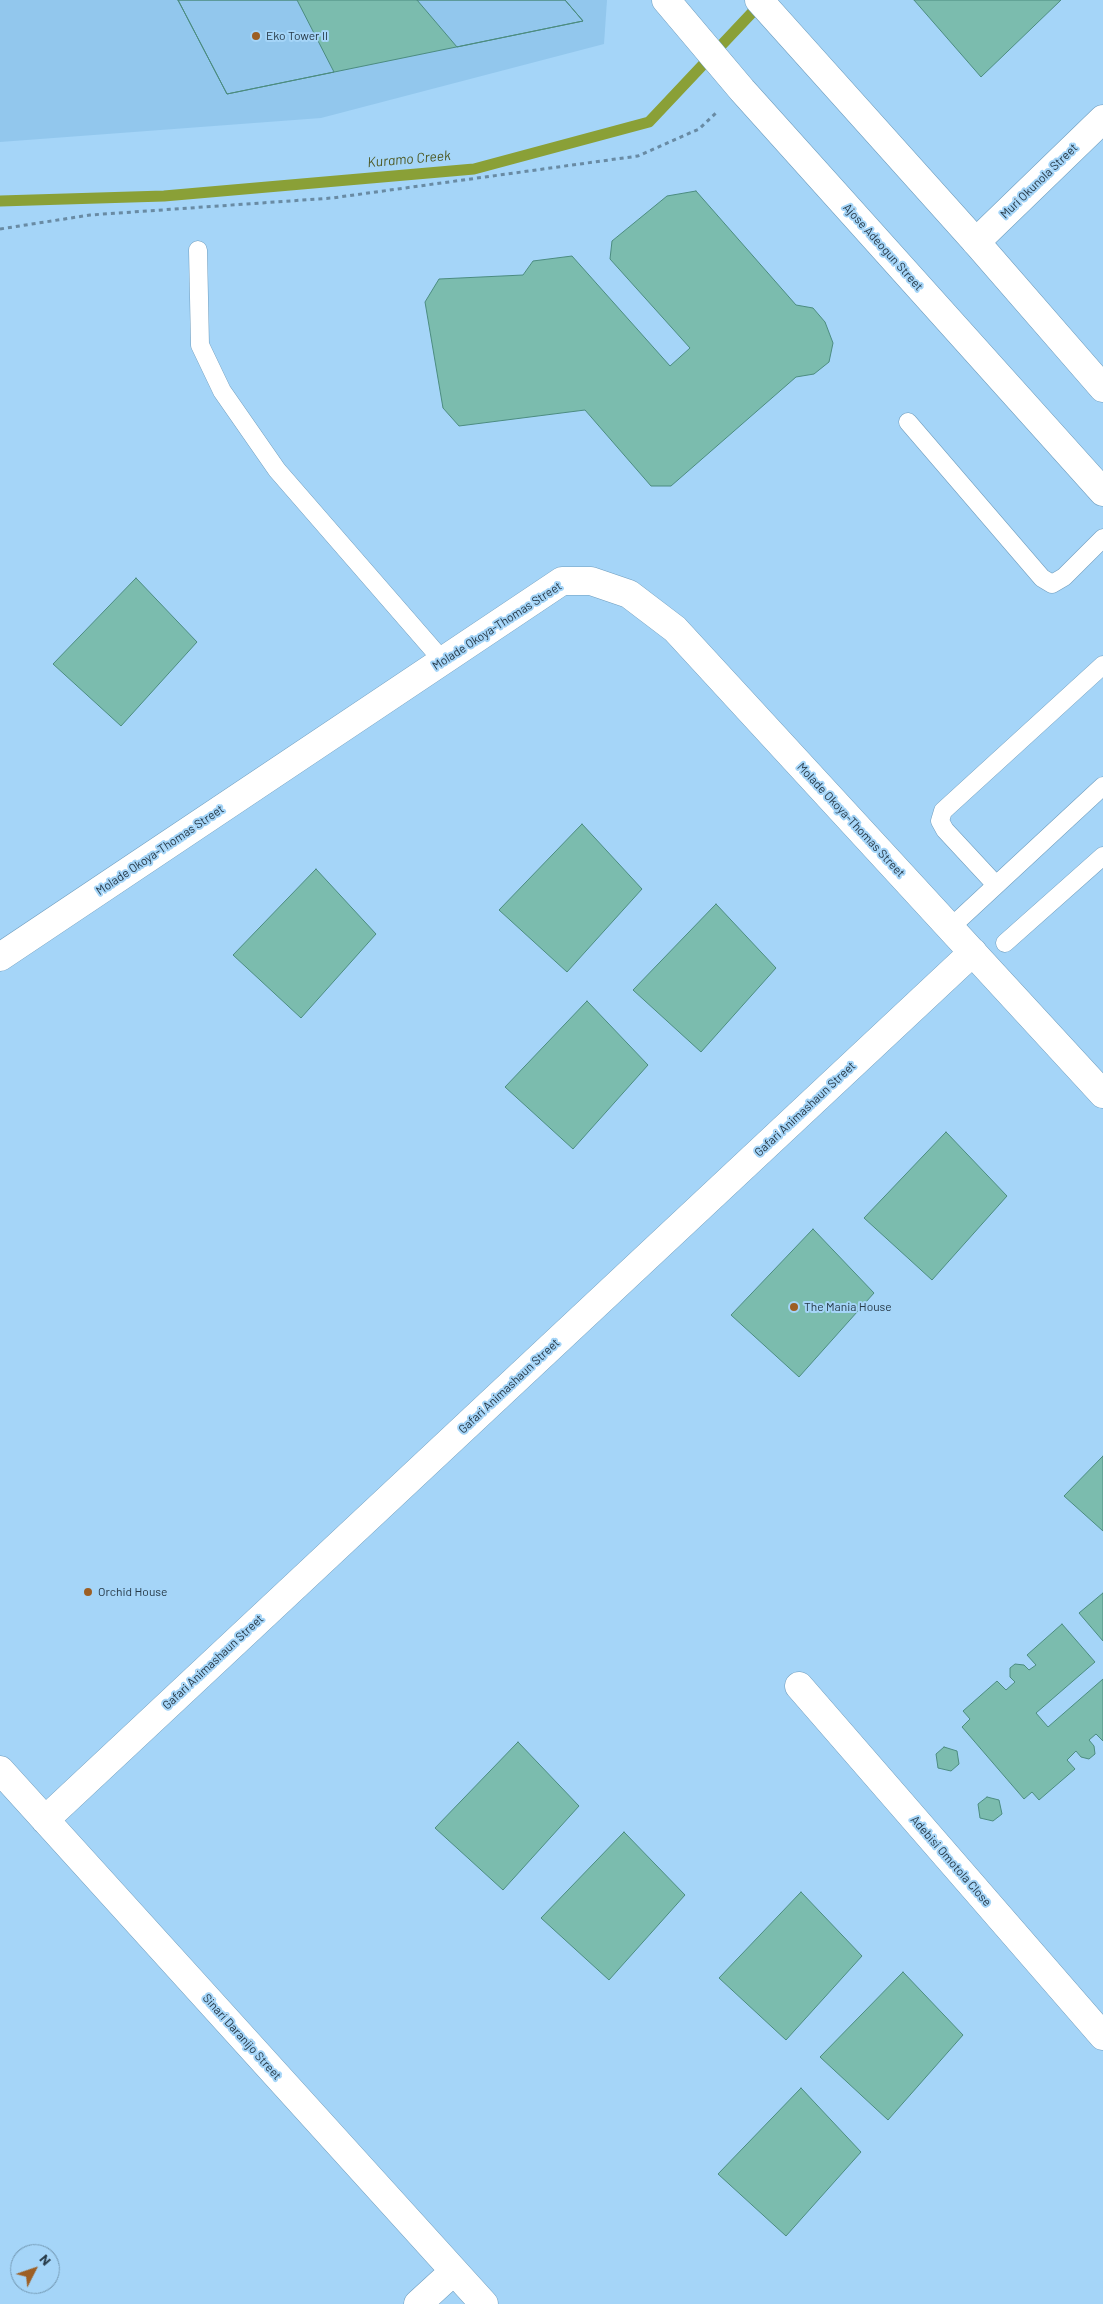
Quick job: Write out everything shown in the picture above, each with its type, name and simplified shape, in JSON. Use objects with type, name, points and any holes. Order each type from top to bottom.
[{"type":"street","name":"Ajose Adeogun Street","points":[[666,0],[736,83],[1103,492]]},
{"type":"street","points":[[759,0],[780,26],[976,242],[1103,388]]},
{"type":"street","name":"Muri Okunola Street","points":[[976,242],[1103,119]]},
{"type":"street","name":"Molade Okoya-Thomas Street","points":[[0,957],[562,581],[591,581],[629,594],[675,629],[1103,1094]]},
{"type":"street","name":"Gafari Animashaun Street","points":[[45,1820],[972,952]]},
{"type":"street","name":"Adebisi Omotola Close","points":[[799,1686],[1103,2036]]},
{"type":"street","name":"Sinari Daranijo Street","points":[[0,1770],[484,2304]]},
{"type":"street","points":[[418,2304],[454,2271]]},
{"type":"lane","points":[[198,250],[200,345],[222,391],[277,470],[444,661]]},
{"type":"lane","points":[[908,422],[1042,578],[1052,584],[1064,577],[1103,538]]},
{"type":"lane","points":[[996,886],[945,830],[940,821],[943,811],[1103,665]]},
{"type":"lane","points":[[950,928],[1103,786]]},
{"type":"lane","points":[[1005,943],[1103,856]]},
{"type":"path","points":[[0,230],[90,215],[332,198],[638,156],[700,129],[736,83]]},
{"type":"shaded area","points":[[0,0],[607,0],[604,44],[321,118],[0,142]]},
{"type":"building","points":[[178,0],[565,0],[583,21],[227,94]]},
{"type":"building","name":"Eko Tower II","points":[[178,0],[297,0],[334,72],[227,94]]},
{"type":"building","points":[[417,0],[565,0],[583,21],[457,47]]},
{"type":"building","points":[[914,0],[1061,0],[981,77]]},
{"type":"building","points":[[696,191],[796,305],[813,308],[825,322],[833,343],[829,362],[814,374],[796,377],[671,486],[651,486],[585,410],[459,426],[443,408],[425,302],[439,279],[523,275],[533,261],[572,256],[670,366],[690,348],[610,259],[612,241],[667,196]]},
{"type":"building","points":[[136,578],[197,642],[121,726],[53,664]]},
{"type":"building","points":[[582,824],[642,889],[567,972],[499,910]]},
{"type":"building","points":[[316,869],[376,934],[301,1018],[233,955]]},
{"type":"building","points":[[716,904],[776,968],[701,1052],[633,990]]},
{"type":"building","points":[[587,1001],[648,1065],[573,1149],[505,1087]]},
{"type":"building","points":[[946,1132],[1007,1196],[932,1280],[864,1218]]},
{"type":"building","points":[[813,1229],[874,1293],[799,1377],[731,1315]]},
{"type":"building","points":[[1103,1456],[1103,1531],[1064,1496]]},
{"type":"building","points":[[1103,1593],[1103,1641],[1079,1613]]},
{"type":"building","points":[[1062,1624],[1095,1662],[1036,1713],[1048,1727],[1103,1679],[1103,1741],[1096,1734],[1089,1740],[1094,1746],[1095,1754],[1089,1759],[1081,1757],[1076,1751],[1067,1760],[1075,1769],[1039,1800],[1032,1792],[1024,1799],[962,1727],[970,1719],[963,1711],[997,1681],[1006,1690],[1015,1682],[1010,1677],[1010,1668],[1015,1664],[1024,1665],[1029,1670],[1036,1665],[1027,1655]]},
{"type":"building","points":[[518,1742],[579,1806],[503,1890],[435,1828]]},
{"type":"building","points":[[944,1747],[957,1751],[959,1764],[951,1771],[938,1768],[936,1754]]},
{"type":"building","points":[[987,1797],[999,1800],[1002,1814],[993,1821],[980,1818],[978,1804]]},
{"type":"building","points":[[624,1832],[685,1895],[609,1980],[541,1918]]},
{"type":"building","points":[[801,1892],[862,1956],[786,2040],[719,1978]]},
{"type":"building","points":[[903,1972],[963,2035],[888,2120],[820,2057]]},
{"type":"building","points":[[801,2088],[861,2152],[786,2236],[718,2174]]},
{"type":"waterway","name":"Kuramo Creek","points":[[0,201],[164,196],[474,169],[649,122],[763,1]]},
{"type":"place","name":"Eko Tower II","points":[[256,36]]},
{"type":"place","name":"The Mania House","points":[[794,1307]]},
{"type":"place","name":"Orchid House","points":[[88,1592]]}]
